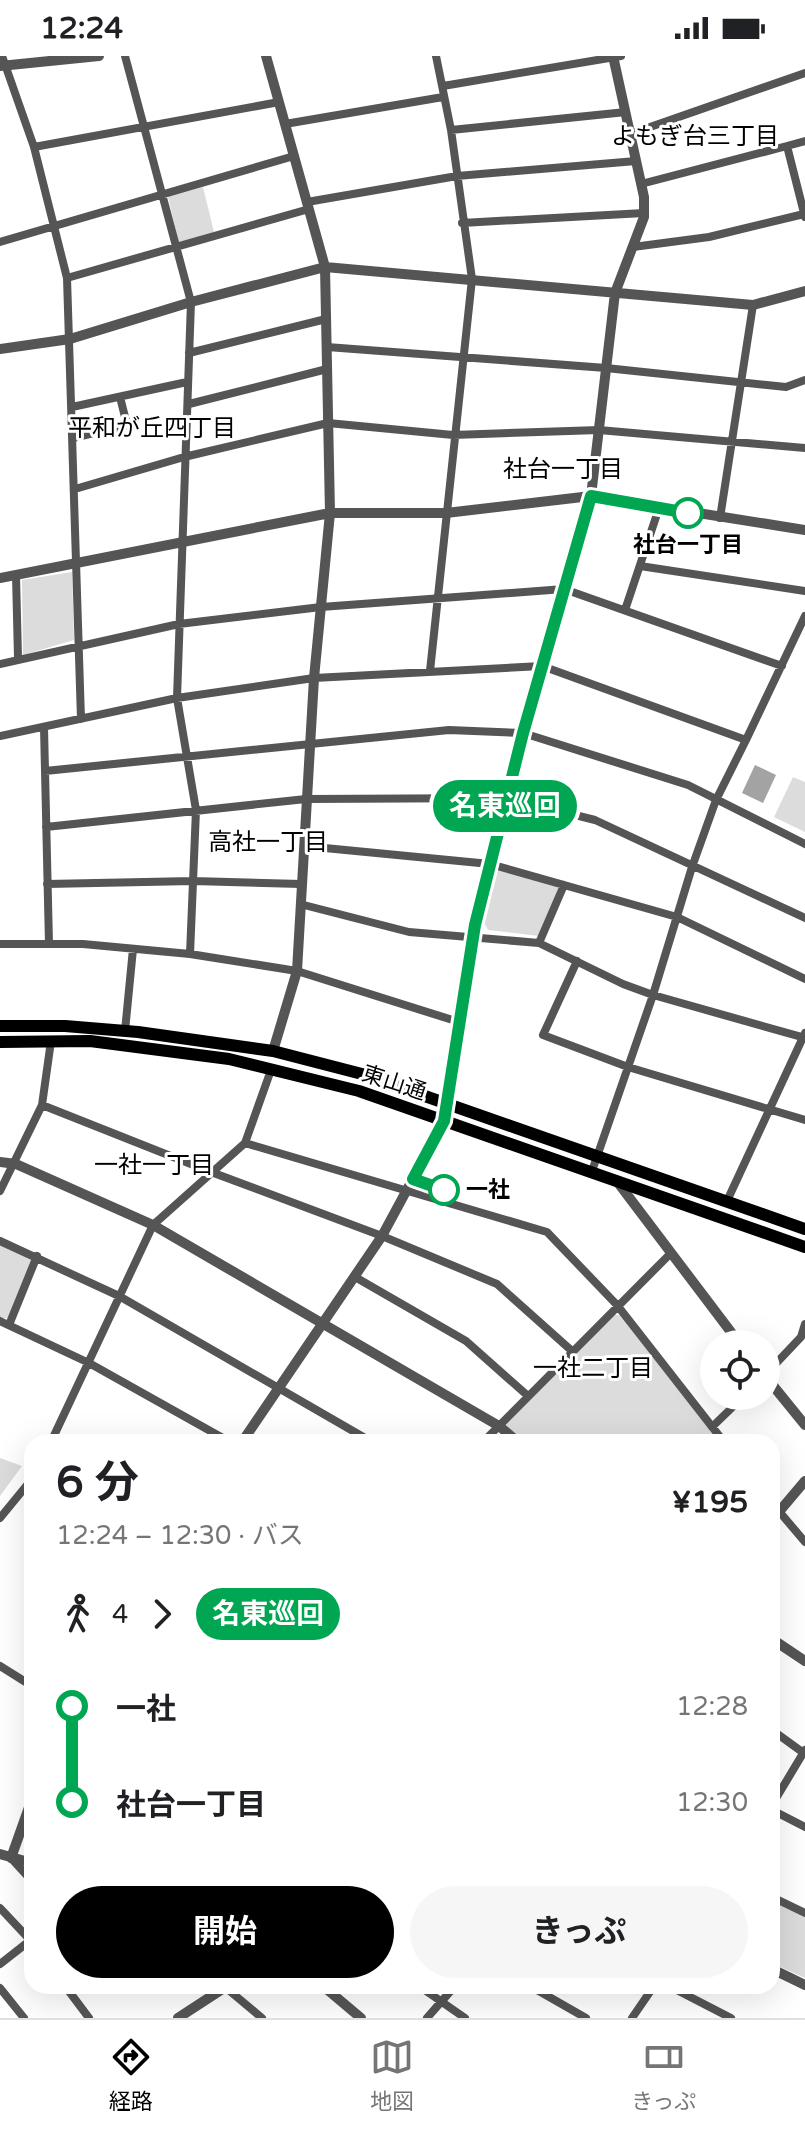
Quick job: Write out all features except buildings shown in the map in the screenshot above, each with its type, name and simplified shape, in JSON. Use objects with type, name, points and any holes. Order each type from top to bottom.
[{"type":"main road","name":"東山通","points":[[0,1026],[65,1026],[125,1031],[273,1051],[362,1074],[805,1229]]},
{"type":"main road","name":"東山通","points":[[0,1042],[90,1041],[229,1059],[359,1091],[805,1247]]},
{"type":"street","points":[[81,719],[67,278],[34,147],[2,62],[99,56]]},
{"type":"street","points":[[125,56],[191,302],[177,698],[196,810],[190,954]]},
{"type":"street","points":[[266,56],[325,267],[330,513],[314,678],[297,971],[273,1051]]},
{"type":"street","points":[[430,671],[472,279],[451,130],[436,56]]},
{"type":"street","points":[[247,1434],[382,1236],[444,1121],[444,1105],[473,938],[490,864],[523,733],[591,496],[615,293],[644,213],[616,57],[443,86]]},
{"type":"street","points":[[630,134],[805,73]]},
{"type":"street","points":[[285,124],[443,97]]},
{"type":"street","points":[[34,147],[279,102]]},
{"type":"street","points":[[451,130],[626,112]]},
{"type":"street","points":[[641,184],[805,141]]},
{"type":"street","points":[[633,247],[709,237],[805,216],[787,146]]},
{"type":"street","points":[[0,242],[294,156]]},
{"type":"street","points":[[67,278],[308,206],[457,176],[636,161]]},
{"type":"street","points":[[462,223],[644,213]]},
{"type":"street","points":[[0,349],[70,339],[191,302],[325,267],[753,305],[805,291]]},
{"type":"street","points":[[720,518],[753,305]]},
{"type":"street","points":[[189,353],[326,319]]},
{"type":"street","points":[[327,347],[606,368],[786,387],[805,380]]},
{"type":"street","points":[[189,404],[327,369]]},
{"type":"street","points":[[72,407],[187,382]]},
{"type":"street","points":[[73,438],[127,425],[120,397]]},
{"type":"street","points":[[75,489],[184,457],[328,423],[453,435],[599,430],[805,448]]},
{"type":"street","points":[[0,578],[330,513],[446,513],[591,496],[805,530]]},
{"type":"street","points":[[625,610],[659,508]]},
{"type":"street","points":[[640,566],[805,591]]},
{"type":"street","points":[[16,575],[18,658]]},
{"type":"street","points":[[0,664],[179,624],[321,607],[564,589],[782,666]]},
{"type":"street","points":[[592,1171],[716,800],[805,616]]},
{"type":"street","points":[[0,736],[177,698],[314,678],[542,666],[746,740]]},
{"type":"street","points":[[44,727],[49,944]]},
{"type":"street","points":[[45,771],[449,730],[523,733],[688,785],[805,844]]},
{"type":"street","points":[[46,827],[306,799],[507,798],[595,820],[805,918]]},
{"type":"street","points":[[304,846],[490,864],[677,917],[805,979]]},
{"type":"street","points":[[47,884],[193,881],[301,884]]},
{"type":"street","points":[[539,943],[564,885]]},
{"type":"street","points":[[300,904],[409,932],[539,943],[623,984],[653,995],[804,1036],[727,1201]]},
{"type":"street","points":[[0,944],[49,944],[190,954],[297,971],[459,1022]]},
{"type":"street","points":[[125,1031],[133,949]]},
{"type":"street","points":[[577,961],[543,1035],[628,1067],[805,1120]]},
{"type":"street","points":[[0,1191],[16,1164],[42,1105],[51,1041]]},
{"type":"street","points":[[57,1434],[153,1225],[245,1143],[271,1070]]},
{"type":"street","points":[[42,1105],[382,1236],[497,1284],[572,1351]]},
{"type":"street","points":[[245,1143],[547,1232],[617,1305],[718,1434]]},
{"type":"street","points":[[0,1162],[16,1164],[153,1225],[508,1434]]},
{"type":"street","points":[[615,1179],[729,1330]]},
{"type":"street","points":[[0,1241],[119,1296],[358,1434]]},
{"type":"street","points":[[491,1434],[670,1254]]},
{"type":"street","points":[[37,1256],[4,1323],[89,1363],[216,1434]]},
{"type":"street","points":[[355,1277],[466,1341],[528,1396]]},
{"type":"street","points":[[780,1361],[803,1337],[805,1324]]},
{"type":"street","points":[[780,1393],[805,1425]]},
{"type":"street","points":[[712,1427],[730,1410]]},
{"type":"street","points":[[780,1506],[805,1481]]},
{"type":"street","points":[[0,1518],[24,1489]]},
{"type":"street","points":[[780,1518],[805,1542]]},
{"type":"street","points":[[780,1644],[805,1661]]},
{"type":"street","points":[[0,1666],[24,1681]]},
{"type":"street","points":[[780,1736],[804,1753],[781,1788]]},
{"type":"street","points":[[780,1812],[805,1827]]},
{"type":"street","points":[[24,1817],[6,1856],[24,1873]]},
{"type":"street","points":[[780,1901],[805,1913]]},
{"type":"street","points":[[0,1908],[24,1933]]},
{"type":"street","points":[[0,1964],[24,1947]]},
{"type":"street","points":[[780,1973],[805,1985]]},
{"type":"street","points":[[0,1988],[24,2018]]},
{"type":"street","points":[[71,1994],[89,2018]]},
{"type":"street","points":[[184,2016],[215,1994]]},
{"type":"street","points":[[235,1994],[262,2018]]},
{"type":"street","points":[[332,1994],[361,2018]]},
{"type":"street","points":[[429,1994],[465,2018]]},
{"type":"street","points":[[427,2018],[448,1994]]},
{"type":"street","points":[[544,1994],[586,2018]]},
{"type":"street","points":[[632,2018],[648,1994]]},
{"type":"street","points":[[684,1994],[731,2018]]},
{"type":"shaded area","points":[[203,187],[214,232],[179,243],[168,197]]},
{"type":"shaded area","points":[[72,572],[74,640],[23,655],[22,580]]},
{"type":"shaded area","points":[[755,765],[776,775],[763,803],[742,793]]},
{"type":"shaded area","points":[[793,777],[805,782],[805,832],[774,817]]},
{"type":"shaded area","points":[[499,870],[559,886],[539,936],[488,930],[483,921],[494,874]]},
{"type":"shaded area","points":[[0,1245],[30,1257],[32,1261],[8,1318],[0,1318]]},
{"type":"shaded area","points":[[614,1315],[621,1315],[714,1434],[516,1434],[506,1426]]},
{"type":"shaded area","points":[[0,1458],[22,1466],[0,1496]]},
{"type":"shaded area","points":[[780,1905],[805,1916],[805,1978],[780,1967]]},
{"type":"bus line","name":"名東巡回","points":[[444,1190],[413,1179],[444,1121],[444,1105],[456,1051],[475,925],[523,733],[591,496],[688,513]]},
{"type":"place","name":"社台一丁目","points":[[688,513]]},
{"type":"place","name":"一社","points":[[444,1190]]},
{"type":"district","name":"よもぎ台三丁目","points":[[695,136]]},
{"type":"district","name":"平和が丘四丁目","points":[[152,428]]},
{"type":"district","name":"社台一丁目","points":[[563,469]]},
{"type":"district","name":"高社一丁目","points":[[268,842]]},
{"type":"district","name":"一社一丁目","points":[[154,1165]]},
{"type":"district","name":"一社二丁目","points":[[593,1368]]}]
